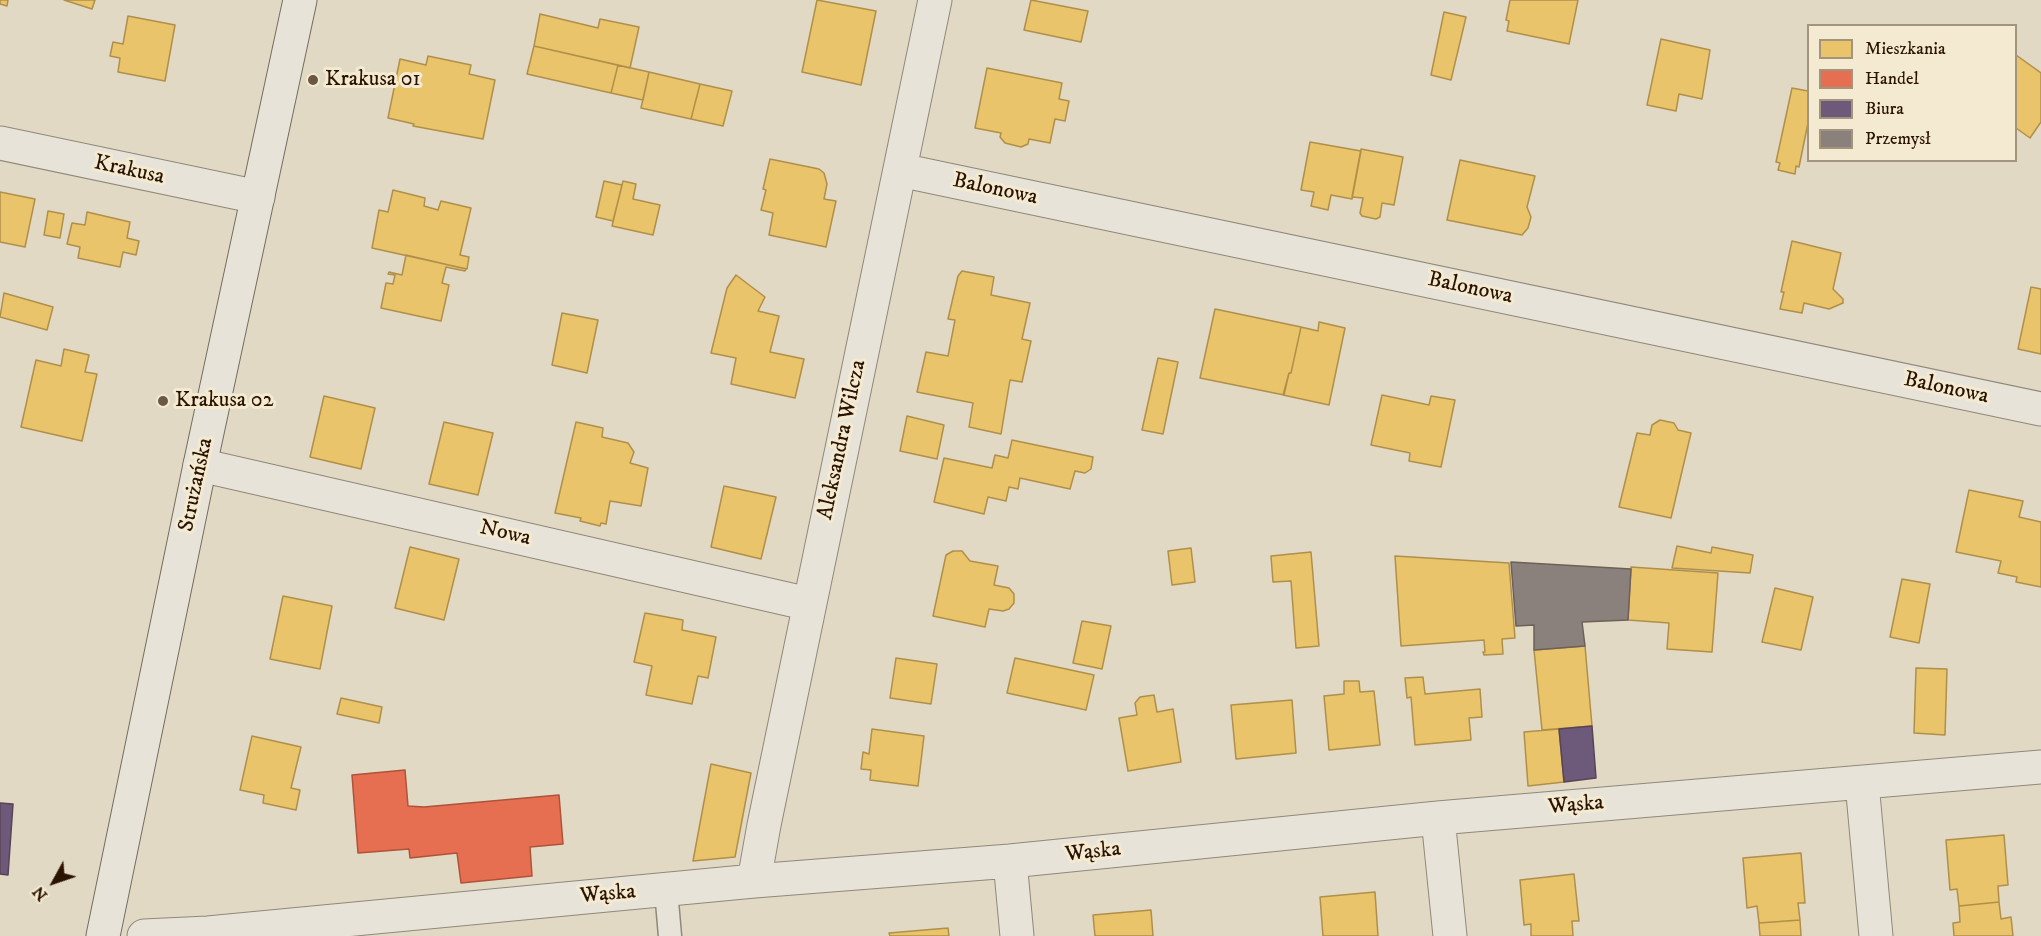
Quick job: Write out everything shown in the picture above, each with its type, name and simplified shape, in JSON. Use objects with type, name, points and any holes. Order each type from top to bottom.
[{"type":"street","name":"Strużańska","points":[[103,936],[200,465],[300,0]]},
{"type":"street","name":"Aleksandra Wilcza","points":[[754,881],[809,604],[935,0]]},
{"type":"street","name":"Krakusa","points":[[0,143],[258,197]]},
{"type":"street","name":"Balonowa","points":[[900,170],[2041,409]]},
{"type":"street","name":"Nowa","points":[[200,465],[809,604]]},
{"type":"street","name":"Wąska","points":[[144,936],[208,933],[754,881],[1010,861],[1438,818],[2041,767]]},
{"type":"street","points":[[1862,783],[1876,936]]},
{"type":"street","points":[[1438,818],[1450,936]]},
{"type":"street","points":[[1010,861],[1017,936]]},
{"type":"lane","points":[[666,890],[670,936]]},
{"type":"building: Mieszkania","points":[[0,0],[8,0],[7,6],[0,4]]},
{"type":"building: Mieszkania","points":[[64,0],[95,0],[92,9]]},
{"type":"building: Mieszkania","points":[[817,0],[876,11],[861,85],[802,72]]},
{"type":"building: Mieszkania","points":[[1031,0],[1088,11],[1081,42],[1024,30]]},
{"type":"building: Mieszkania","points":[[1510,0],[1578,0],[1569,44],[1507,31],[1509,21],[1506,20]]},
{"type":"building: Mieszkania","points":[[1444,12],[1466,17],[1451,80],[1431,75]]},
{"type":"building: Mieszkania","points":[[540,14],[598,28],[600,19],[639,27],[630,68],[534,46]]},
{"type":"building: Mieszkania","points":[[128,16],[175,25],[165,81],[118,72],[120,58],[110,56],[113,42],[123,44]]},
{"type":"building: Mieszkania","points":[[1661,39],[1710,50],[1702,99],[1679,94],[1676,111],[1647,105]]},
{"type":"building: Mieszkania","points":[[534,46],[618,65],[611,93],[527,74]]},
{"type":"building: Mieszkania","points":[[428,56],[471,65],[469,74],[495,80],[483,139],[413,126],[414,124],[388,118],[400,59],[426,65]]},
{"type":"building: Mieszkania","points":[[2017,56],[2041,73],[2041,122],[2030,138],[2017,129]]},
{"type":"building: Mieszkania","points":[[618,65],[649,72],[643,100],[611,93]]},
{"type":"building: Mieszkania","points":[[987,68],[1062,83],[1059,99],[1069,101],[1065,121],[1055,119],[1050,143],[1029,139],[1028,144],[1021,147],[1005,143],[1000,137],[1001,133],[975,128]]},
{"type":"building: Mieszkania","points":[[649,72],[700,84],[691,119],[641,108]]},
{"type":"building: Mieszkania","points":[[700,84],[732,91],[723,126],[691,119]]},
{"type":"building: Mieszkania","points":[[1792,88],[1807,91],[1807,128],[1799,167],[1796,166],[1795,174],[1778,170],[1780,163],[1776,162]]},
{"type":"building: Mieszkania","points":[[1310,142],[1361,151],[1352,199],[1331,195],[1328,210],[1311,206],[1314,192],[1301,190]]},
{"type":"building: Mieszkania","points":[[1361,149],[1403,157],[1394,205],[1382,203],[1380,217],[1376,219],[1362,216],[1360,213],[1363,198],[1352,197]]},
{"type":"building: Mieszkania","points":[[770,159],[819,169],[824,173],[827,184],[824,199],[836,201],[826,247],[769,235],[773,213],[761,210]]},
{"type":"building: Mieszkania","points":[[1460,160],[1535,176],[1527,207],[1531,217],[1528,228],[1522,235],[1447,220]]},
{"type":"building: Mieszkania","points":[[604,181],[622,185],[613,221],[596,217]]},
{"type":"building: Mieszkania","points":[[623,181],[636,184],[633,199],[660,205],[653,235],[612,226]]},
{"type":"building: Mieszkania","points":[[393,190],[425,198],[424,206],[438,210],[441,201],[471,208],[460,255],[469,257],[467,269],[372,248],[379,210],[388,212]]},
{"type":"building: Mieszkania","points":[[0,192],[35,199],[25,247],[0,242]]},
{"type":"building: Mieszkania","points":[[48,211],[64,214],[60,238],[44,235]]},
{"type":"building: Mieszkania","points":[[87,212],[130,222],[127,238],[139,241],[136,255],[123,252],[120,267],[78,258],[80,247],[67,244],[72,223],[85,225]]},
{"type":"building: Mieszkania","points":[[1792,241],[1841,253],[1833,289],[1843,299],[1843,303],[1829,309],[1804,303],[1802,313],[1780,309],[1784,292],[1781,292]]},
{"type":"building: Mieszkania","points":[[406,255],[466,269],[465,271],[446,267],[442,283],[449,285],[441,321],[381,308],[386,283],[393,284],[395,275],[388,274],[389,272],[402,275]]},
{"type":"building: Mieszkania","points":[[962,271],[994,277],[991,295],[1030,303],[1022,339],[1031,341],[1022,382],[1010,380],[1001,434],[969,427],[973,403],[917,392],[926,352],[948,356],[955,320],[948,319],[958,276]]},
{"type":"building: Mieszkania","points":[[736,275],[765,297],[758,311],[779,316],[770,352],[804,359],[795,398],[731,384],[736,358],[711,353],[727,288]]},
{"type":"building: Mieszkania","points":[[2031,287],[2041,289],[2041,354],[2018,349]]},
{"type":"building: Mieszkania","points":[[4,293],[53,307],[47,330],[0,317]]},
{"type":"building: Mieszkania","points":[[1215,309],[1301,327],[1284,395],[1200,378]]},
{"type":"building: Mieszkania","points":[[562,313],[598,320],[587,373],[552,365]]},
{"type":"building: Mieszkania","points":[[1319,322],[1345,328],[1329,405],[1283,395],[1289,373],[1291,373],[1301,327],[1318,331]]},
{"type":"building: Mieszkania","points":[[64,349],[89,355],[85,372],[97,374],[82,441],[21,427],[36,360],[61,366]]},
{"type":"building: Mieszkania","points":[[1158,358],[1178,362],[1163,434],[1142,430]]},
{"type":"building: Mieszkania","points":[[1382,395],[1429,405],[1431,396],[1455,400],[1441,467],[1409,461],[1410,453],[1371,445]]},
{"type":"building: Mieszkania","points":[[324,396],[375,408],[361,469],[310,457]]},
{"type":"building: Mieszkania","points":[[907,416],[944,425],[937,459],[900,451]]},
{"type":"building: Mieszkania","points":[[1660,420],[1674,423],[1678,430],[1691,433],[1671,518],[1619,507],[1637,433],[1650,435],[1652,425]]},
{"type":"building: Mieszkania","points":[[444,422],[493,433],[478,495],[429,484]]},
{"type":"building: Mieszkania","points":[[576,422],[603,428],[602,437],[628,443],[634,452],[630,463],[648,468],[641,506],[610,501],[606,524],[601,523],[600,526],[580,521],[581,518],[555,513]]},
{"type":"building: Mieszkania","points":[[1012,440],[1093,457],[1091,469],[1085,473],[1075,471],[1070,489],[1020,478],[1018,489],[1009,487],[1006,501],[988,497],[984,514],[934,502],[944,458],[992,468],[995,455],[1008,458]]},
{"type":"building: Mieszkania","points":[[724,486],[776,497],[761,559],[711,547]]},
{"type":"building: Mieszkania","points":[[1969,490],[2023,501],[2019,517],[2041,522],[2041,587],[2016,582],[2017,577],[1998,573],[2001,561],[1956,552]]},
{"type":"building: Mieszkania","points":[[1677,546],[1711,553],[1712,547],[1753,555],[1750,573],[1672,568]]},
{"type":"building: Mieszkania","points":[[410,547],[459,559],[444,620],[395,608]]},
{"type":"building: Mieszkania","points":[[1191,548],[1195,582],[1172,585],[1168,551]]},
{"type":"building: Mieszkania","points":[[953,551],[962,551],[970,561],[998,566],[994,585],[1009,588],[1014,594],[1014,603],[1009,609],[1003,611],[989,609],[985,627],[933,616],[946,555]]},
{"type":"building: Mieszkania","points":[[1311,552],[1319,646],[1296,648],[1291,581],[1273,582],[1271,556]]},
{"type":"building: Mieszkania","points":[[1395,556],[1509,563],[1515,638],[1502,639],[1503,654],[1484,655],[1484,640],[1401,646]]},
{"type":"building: Mieszkania","points":[[1631,567],[1718,573],[1712,652],[1667,649],[1669,623],[1628,620]]},
{"type":"building: Mieszkania","points":[[1902,579],[1930,584],[1919,643],[1890,637]]},
{"type":"building: Mieszkania","points":[[1775,588],[1813,597],[1801,650],[1762,642]]},
{"type":"building: Mieszkania","points":[[283,596],[332,606],[320,669],[270,659]]},
{"type":"building: Mieszkania","points":[[645,613],[683,620],[682,630],[716,637],[708,678],[698,676],[692,704],[646,695],[652,666],[634,662]]},
{"type":"building: Mieszkania","points":[[1082,621],[1111,626],[1102,669],[1073,663]]},
{"type":"building: Mieszkania","points":[[1585,646],[1592,726],[1542,730],[1534,650]]},
{"type":"building: Mieszkania","points":[[896,658],[937,664],[931,704],[890,698]]},
{"type":"building: Mieszkania","points":[[1015,658],[1094,675],[1086,710],[1007,693]]},
{"type":"building: Mieszkania","points":[[1916,668],[1947,669],[1945,735],[1914,733]]},
{"type":"building: Mieszkania","points":[[1423,677],[1425,694],[1480,689],[1482,717],[1469,718],[1471,740],[1415,745],[1411,697],[1407,698],[1405,678]]},
{"type":"building: Mieszkania","points":[[1344,681],[1359,681],[1360,692],[1374,691],[1380,745],[1329,750],[1324,696],[1344,694]]},
{"type":"building: Mieszkania","points":[[1154,695],[1157,712],[1173,709],[1181,762],[1128,771],[1119,718],[1137,715],[1135,703],[1140,697]]},
{"type":"building: Mieszkania","points":[[341,698],[382,707],[379,723],[337,714]]},
{"type":"building: Mieszkania","points":[[1292,700],[1296,753],[1236,759],[1231,705]]},
{"type":"building: Mieszkania","points":[[872,729],[924,736],[918,786],[870,780],[871,770],[861,769],[863,752],[869,754]]},
{"type":"building: Mieszkania","points":[[1559,729],[1564,782],[1528,786],[1524,732]]},
{"type":"building: Mieszkania","points":[[252,736],[301,747],[291,788],[300,790],[296,810],[263,803],[264,795],[240,790]]},
{"type":"building: Mieszkania","points":[[711,764],[751,773],[735,857],[693,861]]},
{"type":"building: Mieszkania","points":[[2004,835],[2008,885],[1998,886],[1999,902],[1959,906],[1957,889],[1950,890],[1946,840]]},
{"type":"building: Mieszkania","points":[[1801,853],[1805,903],[1798,903],[1800,920],[1759,923],[1757,906],[1747,908],[1743,858]]},
{"type":"building: Mieszkania","points":[[1574,874],[1579,921],[1572,921],[1573,936],[1531,936],[1531,924],[1524,925],[1520,880]]},
{"type":"building: Mieszkania","points":[[1375,892],[1378,936],[1323,936],[1320,897]]},
{"type":"building: Mieszkania","points":[[1999,902],[2001,919],[2011,917],[2013,936],[1954,936],[1953,923],[1960,922],[1959,906]]},
{"type":"building: Mieszkania","points":[[1151,910],[1153,936],[1095,936],[1093,915]]},
{"type":"building: Mieszkania","points":[[1800,920],[1801,936],[1760,936],[1759,923]]},
{"type":"building: Mieszkania","points":[[948,928],[949,936],[890,936],[889,933]]},
{"type":"building: Handel","points":[[405,770],[408,806],[424,807],[559,795],[563,844],[530,847],[532,876],[461,883],[457,853],[410,858],[409,849],[358,853],[352,775]]},
{"type":"building: Biura","points":[[1592,726],[1596,778],[1564,782],[1559,729]]},
{"type":"building: Biura","points":[[0,803],[13,804],[8,875],[0,874]]},
{"type":"building: Przemysł","points":[[1511,562],[1631,569],[1628,620],[1582,622],[1585,646],[1534,650],[1534,625],[1516,626]]},
{"type":"place","name":"Krakusa 01","points":[[313,80]]},
{"type":"place","name":"Krakusa 02","points":[[163,401]]}]
